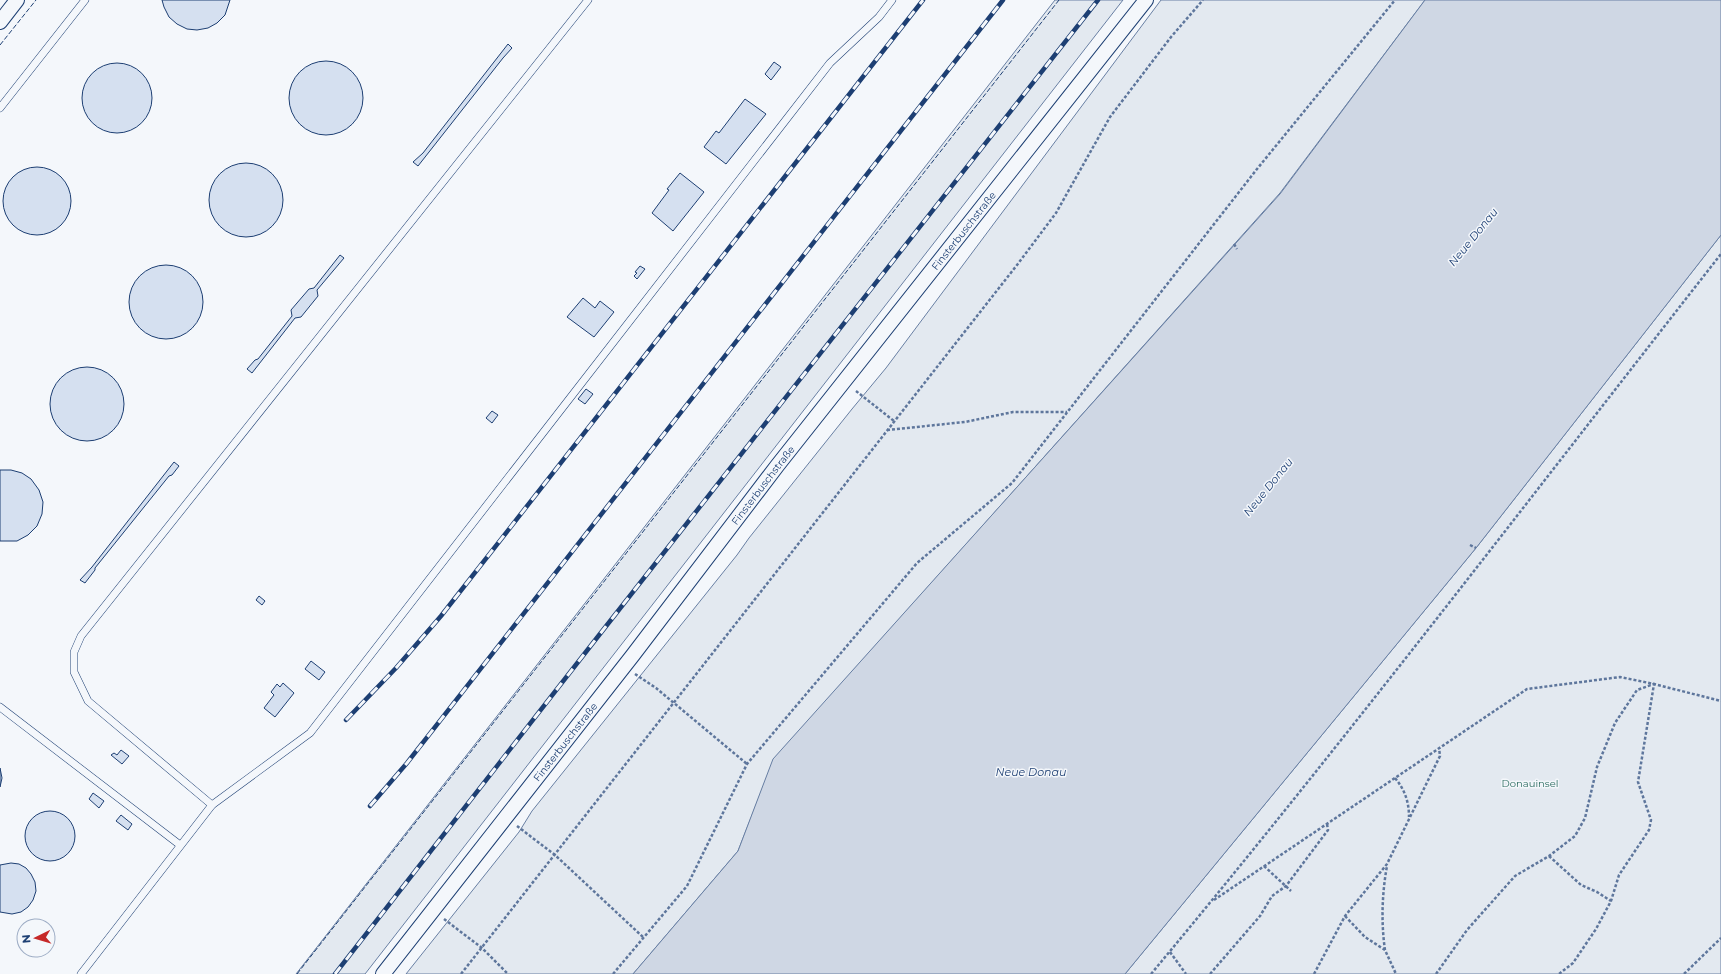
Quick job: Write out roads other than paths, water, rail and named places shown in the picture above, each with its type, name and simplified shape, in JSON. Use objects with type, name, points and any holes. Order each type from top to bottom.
[{"type":"street","points":[[0,22],[17,0]]},
{"type":"street","name":"Finsterbuschstraße","points":[[383,974],[633,655],[777,466],[1146,0]]},
{"type":"lane","points":[[0,108],[85,0]]},
{"type":"lane","points":[[212,805],[88,701],[74,672],[74,652],[81,636],[588,0]]},
{"type":"lane","points":[[81,974],[212,805],[310,734],[830,62],[879,17],[892,0]]},
{"type":"lane","points":[[0,707],[180,845]]},
{"type":"water","name":"Neue Donau","points":[[1425,0],[1721,0],[1721,235],[1476,548],[1125,974],[633,974],[738,851],[773,759],[1280,194]]},
{"type":"railway","points":[[346,720],[396,668],[441,616],[923,0]]},
{"type":"railway","points":[[370,806],[407,763],[1003,0]]},
{"type":"railway","points":[[335,974],[1098,0]]},
{"type":"park label","name":"Donauinsel","points":[[1530,783]]}]
